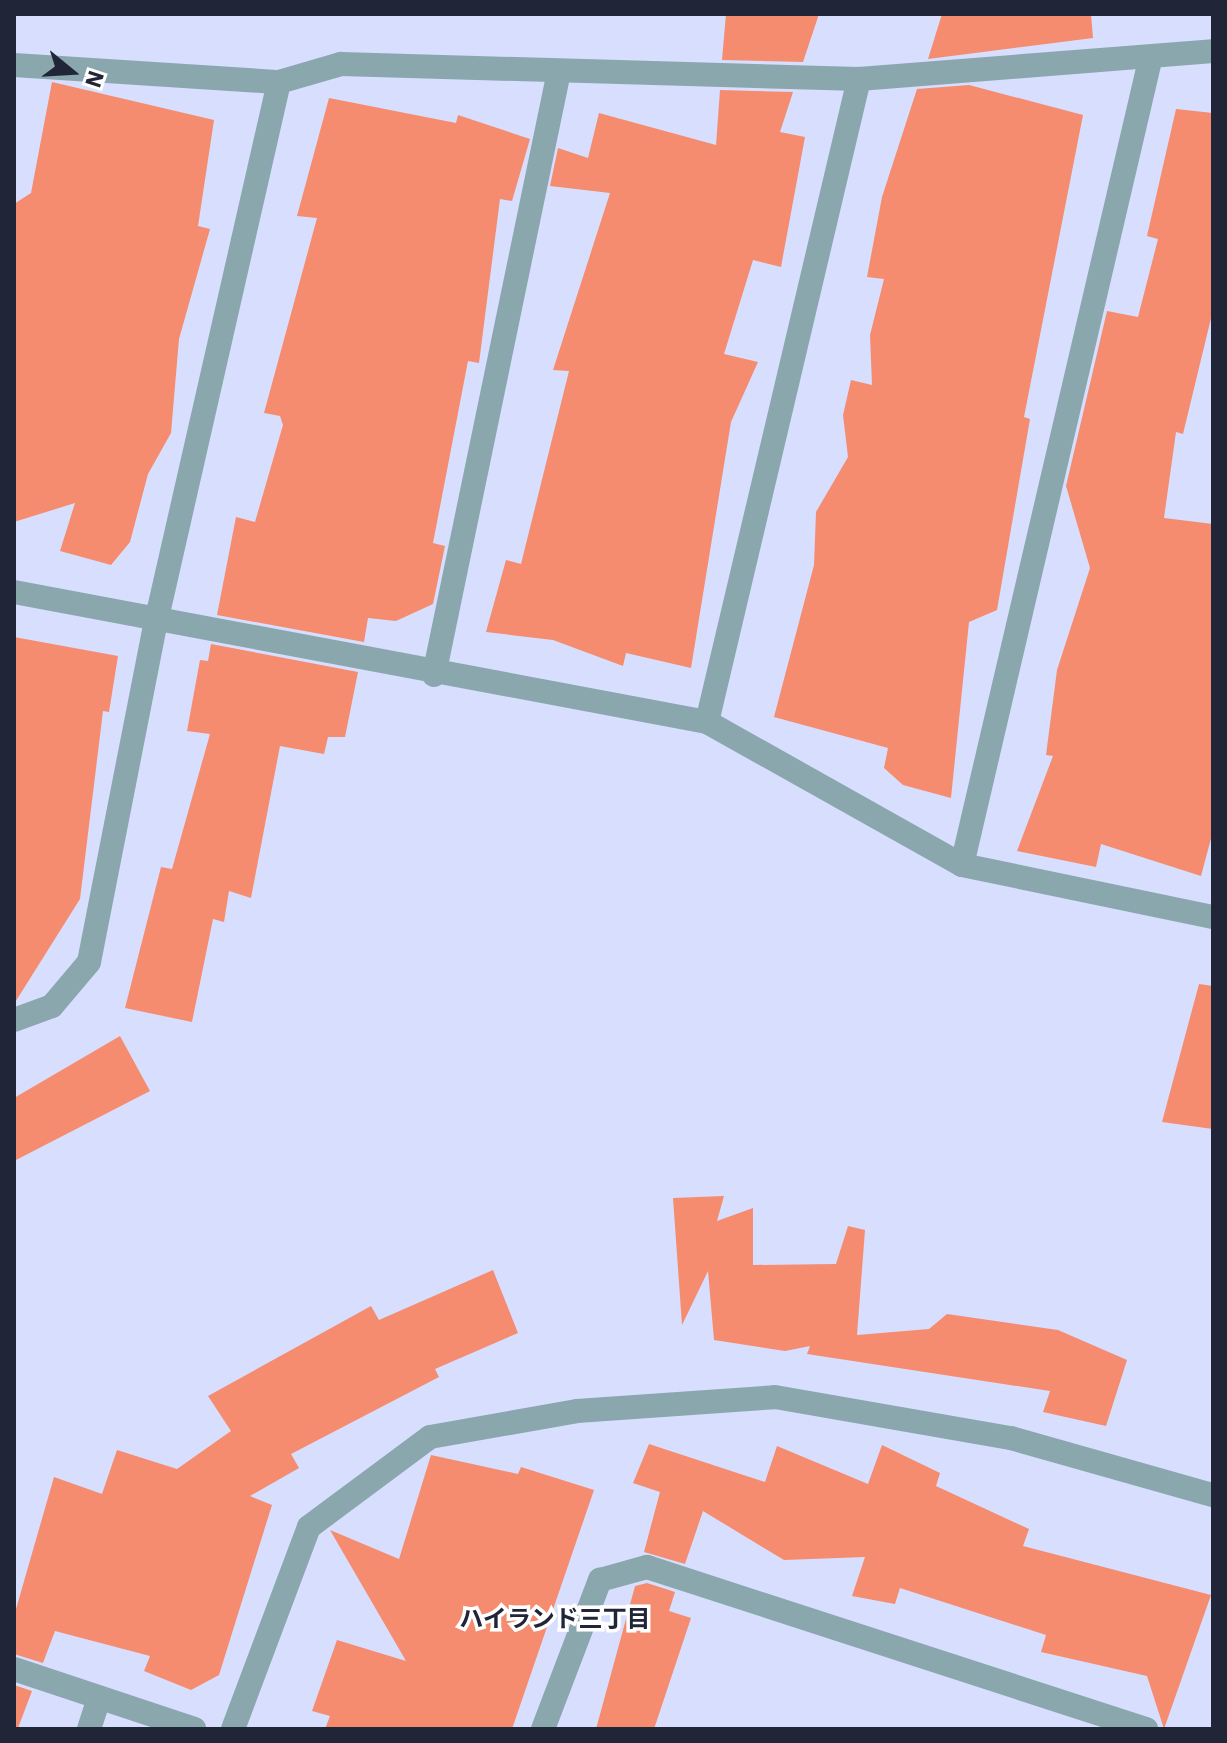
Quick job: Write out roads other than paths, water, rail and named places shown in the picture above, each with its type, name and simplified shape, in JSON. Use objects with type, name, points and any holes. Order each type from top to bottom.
[{"type":"street","points":[[14,65],[279,82],[341,64],[558,76],[859,79],[1150,60],[1213,51]]},
{"type":"street","points":[[962,865],[1150,60]]},
{"type":"street","points":[[434,675],[558,76]]},
{"type":"street","points":[[707,722],[859,79]]},
{"type":"street","points":[[14,1020],[52,1006],[89,962],[156,622],[279,82]]},
{"type":"street","points":[[14,592],[434,675],[707,722],[962,865],[1213,917]]},
{"type":"street","points":[[233,1729],[309,1527],[430,1437],[577,1411],[775,1397],[1011,1438],[1213,1495]]},
{"type":"street","points":[[543,1729],[600,1580],[647,1567],[1146,1729]]},
{"type":"street","points":[[14,1669],[194,1729]]},
{"type":"street","points":[[89,1729],[99,1699]]},
{"type":"district","name":"ハイランド三丁目","points":[[555,1619]]}]
